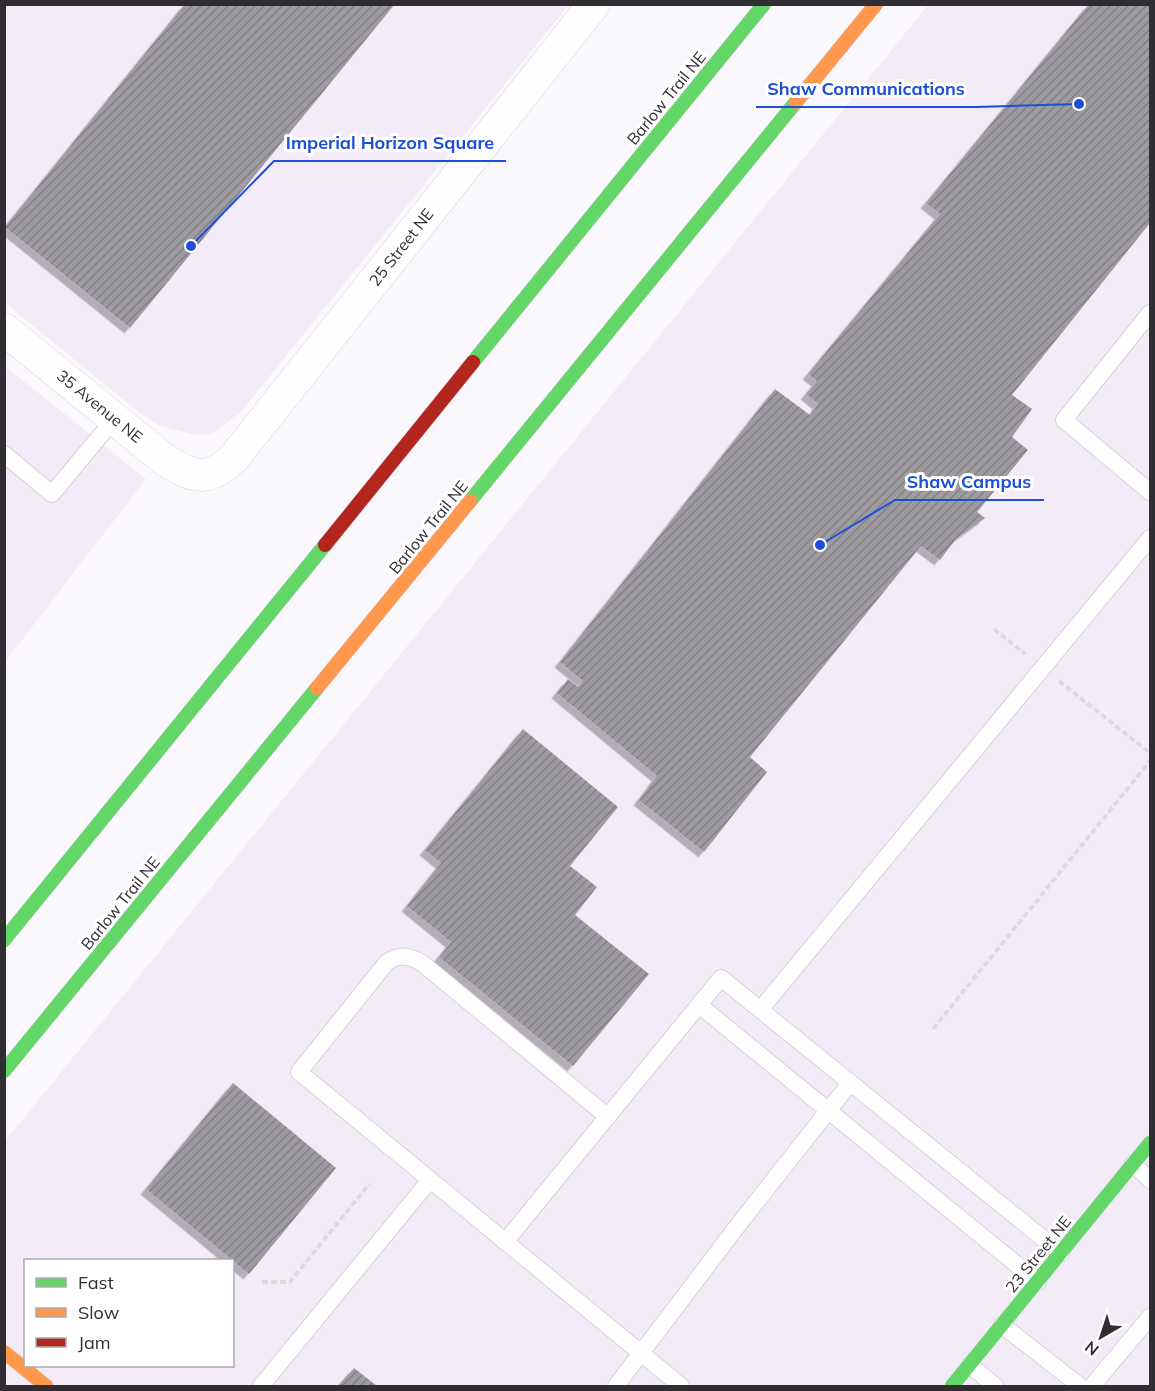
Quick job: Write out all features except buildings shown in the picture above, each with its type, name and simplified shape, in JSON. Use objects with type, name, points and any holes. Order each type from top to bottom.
[{"type":"main road","name":"Barlow Trail NE","points":[[4,940],[764,4]]},
{"type":"main road","name":"Barlow Trail NE","points":[[4,1071],[876,4]]},
{"type":"main road","points":[[10,954],[69,861]]},
{"type":"main road","name":"23 Street NE","points":[[952,1386],[1150,1143]]},
{"type":"main road","points":[[4,1352],[46,1386]]},
{"type":"street","name":"25 Street NE","points":[[199,476],[218,473],[232,459],[594,4]]},
{"type":"street","name":"35 Avenue NE","points":[[4,329],[165,460],[182,471],[199,476]]},
{"type":"lane","points":[[1150,313],[1064,420],[1150,492]]},
{"type":"lane","points":[[4,454],[52,494],[115,418]]},
{"type":"lane","points":[[760,1010],[1150,538]]},
{"type":"lane","points":[[608,1117],[422,963],[411,957],[398,955],[387,962],[299,1072],[681,1386]]},
{"type":"lane","points":[[506,1242],[720,978],[1061,1253]]},
{"type":"lane","points":[[699,1005],[1038,1282]]},
{"type":"lane","points":[[616,1386],[850,1083]]},
{"type":"lane","points":[[1133,1164],[1150,1180]]},
{"type":"lane","points":[[261,1386],[430,1180]]},
{"type":"lane","points":[[1092,1386],[1150,1317]]},
{"type":"lane","points":[[1002,1325],[1080,1386]]},
{"type":"lane","points":[[970,1365],[995,1386]]},
{"type":"path","points":[[994,629],[1150,753]]},
{"type":"path","points":[[933,1029],[1150,761]]},
{"type":"path","points":[[262,1282],[290,1282],[369,1184]]},
{"type":"shaded area","points":[[4,5],[569,5],[240,413],[212,434],[195,435],[160,426],[141,414],[5,303]]},
{"type":"shaded area","points":[[928,5],[1150,5],[1150,1386],[5,1386],[5,1141]]},
{"type":"shaded area","points":[[5,366],[146,479],[5,662]]},
{"type":"traffic: fast","points":[[473,362],[764,4]]},
{"type":"traffic: fast","points":[[470,501],[796,102]]},
{"type":"traffic: fast","points":[[4,940],[325,545]]},
{"type":"traffic: fast","points":[[4,1071],[317,688]]},
{"type":"traffic: fast","points":[[952,1386],[1150,1143]]},
{"type":"traffic: slow","points":[[796,102],[876,4]]},
{"type":"traffic: slow","points":[[317,688],[470,501]]},
{"type":"traffic: slow","points":[[4,1352],[46,1386]]},
{"type":"traffic: jam","points":[[325,545],[473,362]]},
{"type":"place","name":"Shaw Communications","points":[[1079,104]]},
{"type":"place","name":"Imperial Horizon Square","points":[[191,246]]},
{"type":"place","name":"Shaw Campus","points":[[820,545]]}]
